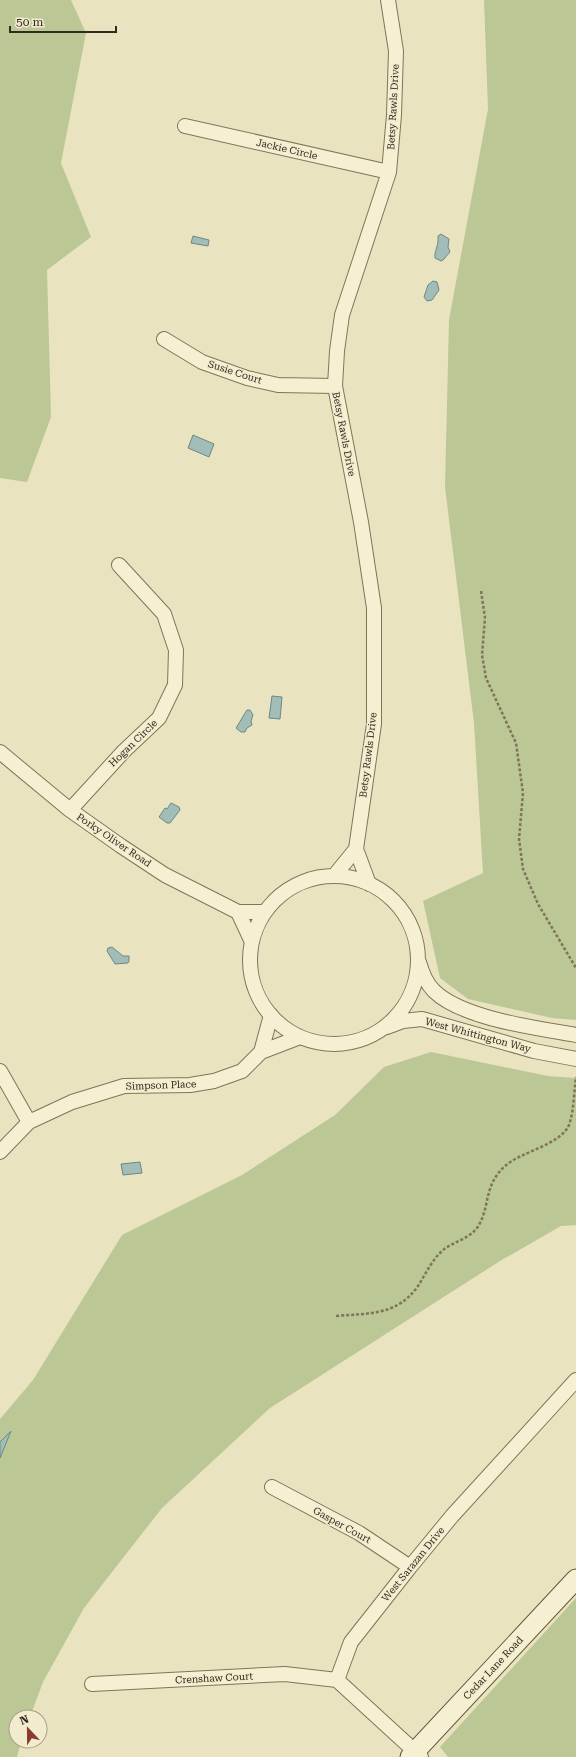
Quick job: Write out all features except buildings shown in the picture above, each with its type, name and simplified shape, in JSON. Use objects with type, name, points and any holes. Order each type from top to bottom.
[{"type":"street","name":"Betsy Rawls Drive","points":[[369,884],[356,849],[374,724],[374,608],[361,522],[335,386],[337,351],[342,315],[389,172],[394,115],[396,51],[388,0]]},
{"type":"street","name":"Jackie Circle","points":[[185,126],[389,172]]},
{"type":"street","name":"Susie Court","points":[[164,339],[202,362],[247,378],[278,385],[335,386]]},
{"type":"street","name":"Hogan Circle","points":[[70,810],[124,751],[159,718],[175,685],[176,650],[164,614],[119,565]]},
{"type":"street","name":"Porky Oliver Road","points":[[0,752],[70,810],[165,875],[238,912],[265,912]]},
{"type":"street","points":[[334,876],[356,849]]},
{"type":"street","points":[[334,876],[358,880],[369,884],[384,892],[402,910],[415,937],[418,960],[414,984],[409,998],[398,1014],[381,1029],[368,1036],[348,1043],[337,1044],[314,1042],[300,1037],[280,1024],[271,1015],[262,1003],[252,979],[250,965],[252,942],[257,926],[265,912],[274,901],[295,886],[305,882],[334,876]]},
{"type":"street","points":[[238,912],[252,942]]},
{"type":"street","name":"West Whittington Way","points":[[418,960],[423,977],[434,991],[447,1001],[480,1015],[536,1028],[576,1035]]},
{"type":"street","name":"Simpson Place","points":[[260,1052],[271,1015]]},
{"type":"street","name":"West Whittington Way","points":[[381,1029],[404,1021],[422,1019],[534,1051],[576,1059]]},
{"type":"street","name":"Simpson Place","points":[[0,1152],[28,1122],[72,1102],[124,1086],[190,1085],[214,1081],[242,1071],[260,1052],[300,1037]]},
{"type":"street","points":[[0,1071],[28,1122]]},
{"type":"street","name":"West Sarazan Drive","points":[[337,1680],[351,1642],[410,1566],[452,1516],[576,1380]]},
{"type":"street","name":"Gasper Court","points":[[272,1487],[359,1533],[410,1566]]},
{"type":"street","name":"Cedar Lane Road","points":[[415,1756],[576,1579]]},
{"type":"street","name":"Crenshaw Court","points":[[92,1684],[285,1674],[337,1680]]},
{"type":"street","points":[[337,1680],[415,1756]]},
{"type":"path","points":[[481,591],[485,618],[482,655],[486,678],[516,743],[523,793],[519,839],[523,869],[538,904],[576,968]]},
{"type":"path","points":[[336,1316],[381,1312],[395,1307],[405,1301],[442,1251],[471,1234],[479,1225],[489,1189],[496,1176],[504,1166],[565,1132],[570,1123],[576,1077]]},
{"type":"green space","points":[[0,0],[71,0],[86,33],[61,163],[91,237],[47,270],[51,417],[27,482],[0,478]]},
{"type":"green space","points":[[484,0],[576,0],[576,1020],[552,1018],[468,999],[440,978],[423,901],[483,873],[474,723],[445,487],[449,320],[488,109]]},
{"type":"green space","points":[[431,1052],[548,1076],[576,1078],[576,1225],[561,1226],[500,1261],[270,1408],[162,1508],[84,1608],[43,1682],[33,1709],[8,1709],[8,1749],[19,1749],[17,1757],[0,1757],[0,1419],[33,1380],[122,1235],[242,1175],[335,1115],[384,1067]]},
{"type":"green space","points":[[576,1598],[576,1757],[448,1757],[440,1747]]},
{"type":"water","points":[[441,234],[449,239],[448,247],[450,252],[441,261],[435,258],[435,255],[438,236]]},
{"type":"water","points":[[193,236],[209,240],[208,246],[191,243]]},
{"type":"water","points":[[433,281],[437,282],[439,290],[432,300],[427,301],[424,297],[428,285]]},
{"type":"water","points":[[193,435],[214,444],[209,457],[188,448]]},
{"type":"water","points":[[272,696],[282,697],[280,719],[269,718]]},
{"type":"water","points":[[247,710],[250,710],[253,715],[251,721],[252,725],[247,728],[245,732],[241,732],[236,728]]},
{"type":"water","points":[[171,803],[179,807],[180,810],[170,823],[167,823],[159,817],[165,808],[167,809]]},
{"type":"water","points":[[112,947],[123,956],[129,956],[128,963],[115,964],[107,951],[108,948]]},
{"type":"water","points":[[140,1162],[142,1173],[123,1175],[121,1164]]},
{"type":"water","points":[[11,1431],[0,1458],[0,1442]]}]
